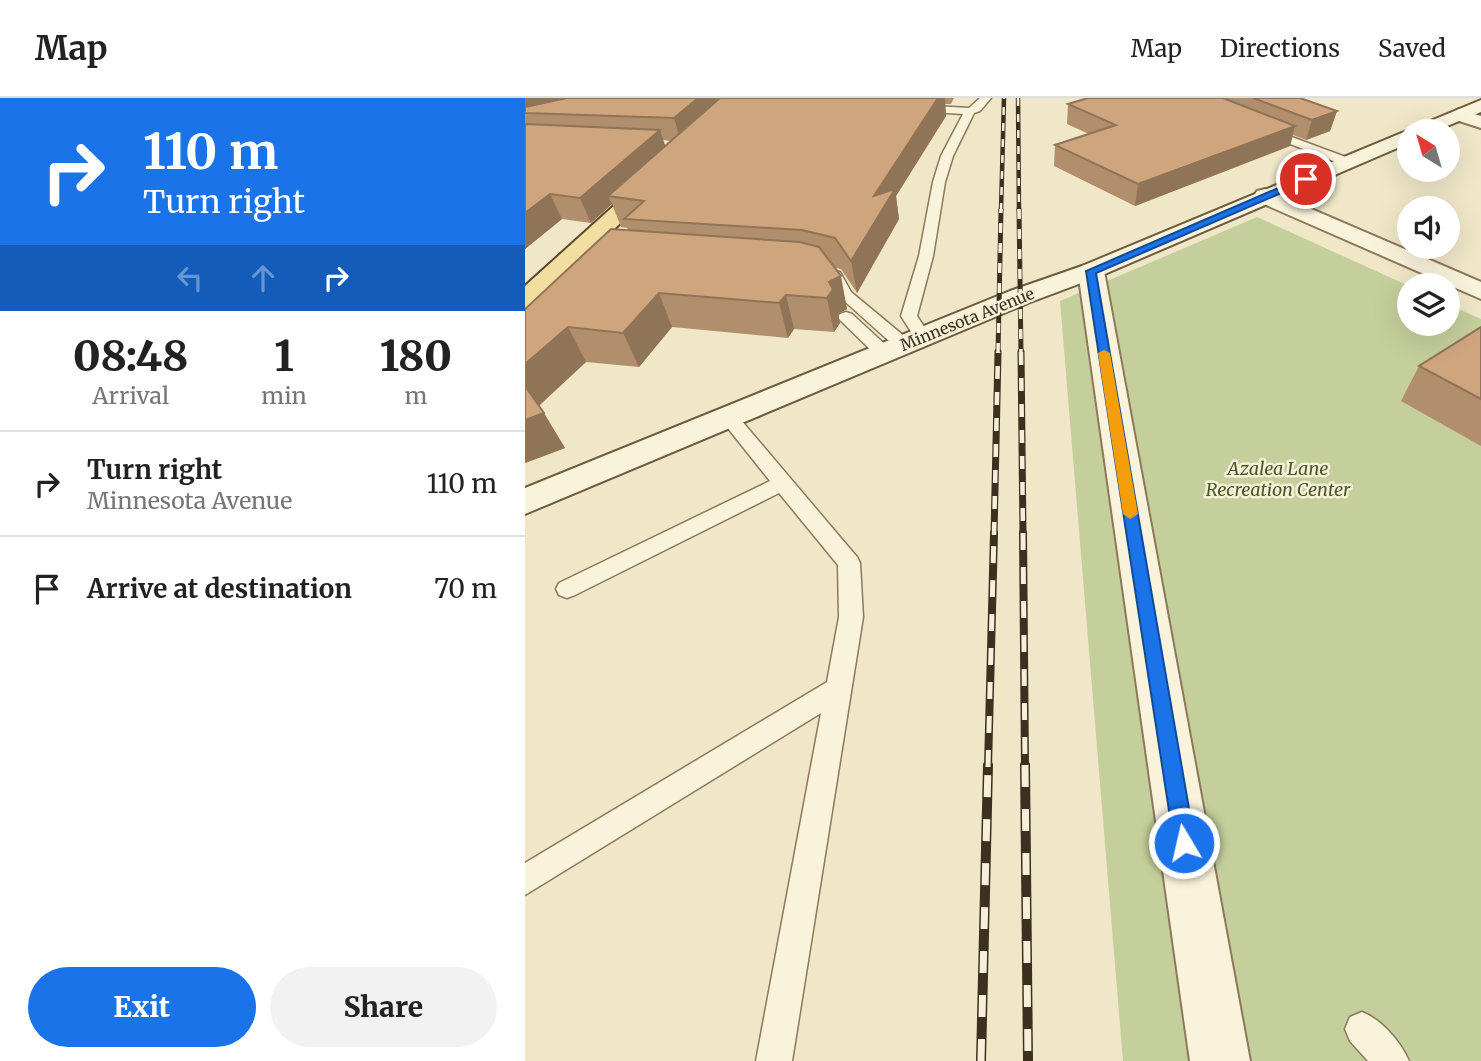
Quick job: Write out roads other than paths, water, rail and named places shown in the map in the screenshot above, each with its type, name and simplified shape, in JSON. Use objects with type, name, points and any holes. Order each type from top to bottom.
[{"type":"main road","points":[[525,300],[587,254],[668,167]]},
{"type":"street","points":[[1449,119],[1481,106]]},
{"type":"street","points":[[1459,115],[1481,122]]},
{"type":"street","name":"Minnesota Avenue","points":[[525,502],[1019,297],[1091,271],[1397,141]]},
{"type":"street","points":[[1265,196],[1481,291]]},
{"type":"street","points":[[1091,271],[1220,1061]]},
{"type":"lane","points":[[908,108],[970,111],[976,109],[986,98]]},
{"type":"lane","points":[[904,345],[911,306],[926,256],[939,182],[947,156],[970,111]]},
{"type":"lane","points":[[1245,122],[1347,162]]},
{"type":"lane","points":[[833,304],[822,288],[823,278],[814,270],[835,275],[837,284],[846,295],[904,345]]},
{"type":"lane","points":[[846,317],[904,345]]},
{"type":"lane","points":[[729,417],[849,563],[851,617],[774,1061]]},
{"type":"lane","points":[[567,589],[782,483]]},
{"type":"lane","points":[[525,880],[838,689]]},
{"type":"lane","points":[[1362,1029],[1391,1061]]},
{"type":"railway","points":[[1001,211],[1004,98]]},
{"type":"railway","points":[[1018,98],[1019,211]]},
{"type":"railway","points":[[998,353],[1001,209]]},
{"type":"railway","points":[[1019,209],[1021,353]]},
{"type":"railway","points":[[994,535],[998,352]]},
{"type":"railway","points":[[1021,352],[1023,535]]},
{"type":"railway","points":[[988,767],[994,533]]},
{"type":"railway","points":[[1023,533],[1025,767]]},
{"type":"railway","points":[[981,1061],[988,765]]},
{"type":"railway","points":[[1025,765],[1028,1061]]},
{"type":"park label","name":"Azalea Lane Recreation Center","points":[[1278,478]]}]
